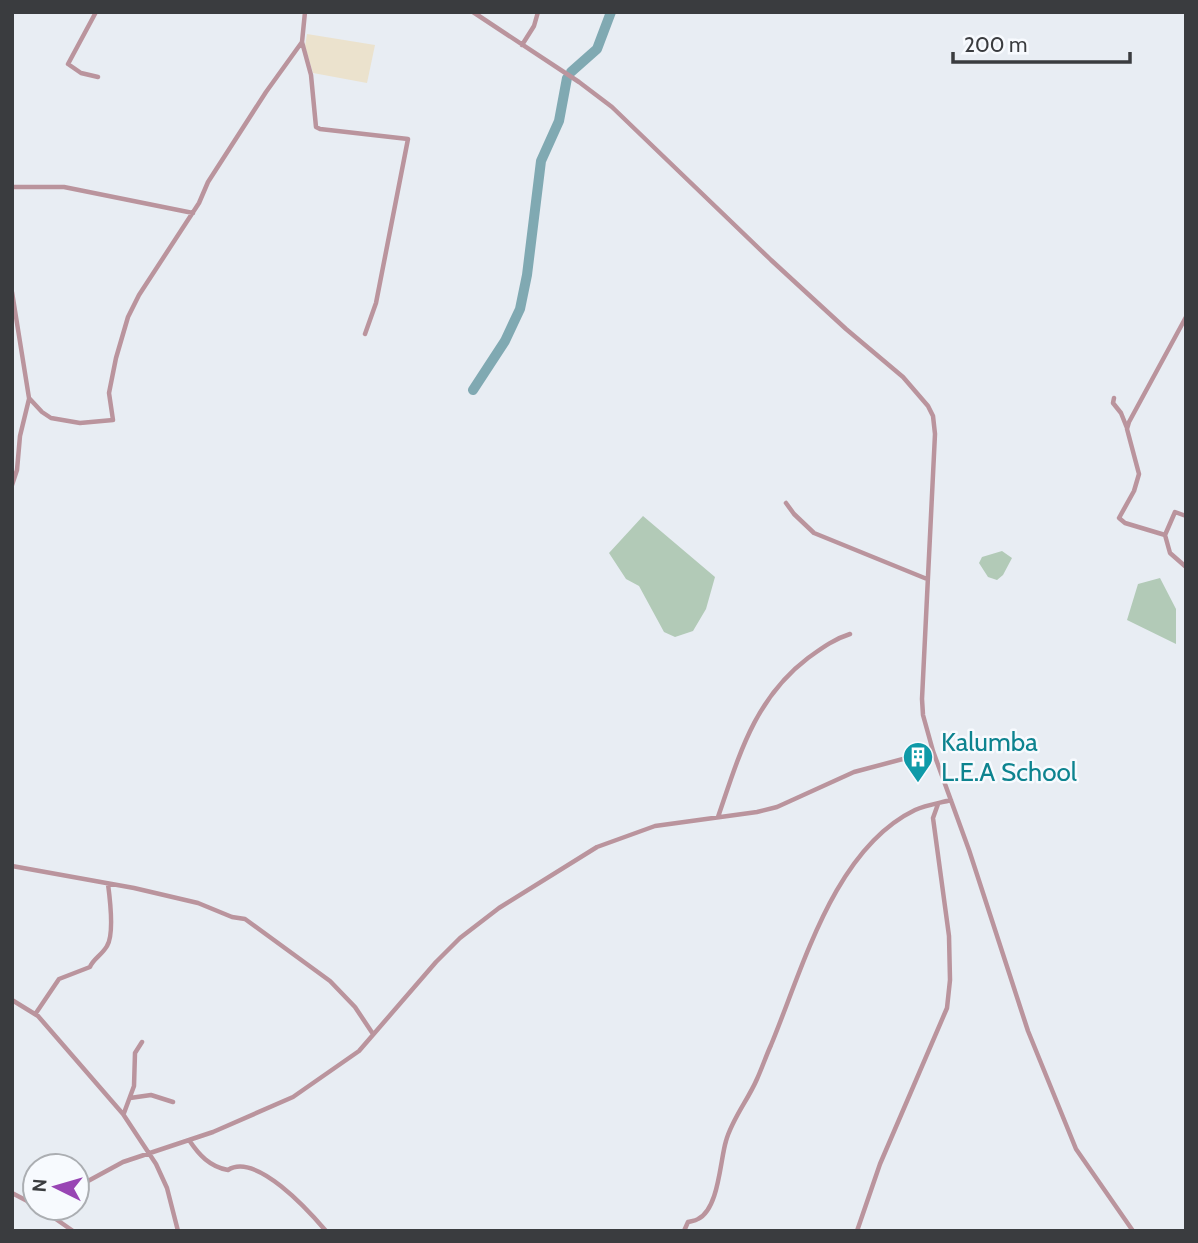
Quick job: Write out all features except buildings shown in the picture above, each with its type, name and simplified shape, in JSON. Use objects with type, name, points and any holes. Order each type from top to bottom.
[{"type":"street","points":[[96,12],[68,64],[81,73],[98,77]]},
{"type":"street","points":[[305,12],[302,43],[311,75],[316,127],[408,139],[376,303],[365,334]]},
{"type":"street","points":[[473,12],[612,107],[771,260],[903,377],[923,398],[933,416],[935,434],[923,715],[1028,1031],[1076,1149],[1133,1231]]},
{"type":"street","points":[[522,45],[534,26],[538,12]]},
{"type":"street","points":[[29,398],[41,412],[51,418],[80,423],[113,420],[109,393],[116,358],[128,317],[139,295],[193,213],[213,174],[266,92],[302,43]]},
{"type":"street","points":[[12,187],[64,187],[193,213]]},
{"type":"street","points":[[12,292],[29,398],[20,436],[18,470],[12,485]]},
{"type":"street","points":[[1127,429],[1186,317]]},
{"type":"street","points":[[1114,398],[1113,403],[1121,413],[1127,429],[1139,474],[1134,491],[1119,518],[1125,523],[1165,535]]},
{"type":"street","points":[[786,503],[794,514],[819,536],[927,579]]},
{"type":"street","points":[[1186,516],[1175,513],[1165,535],[1170,553],[1186,566]]},
{"type":"street","points":[[718,817],[747,738],[772,692],[790,672],[821,648],[850,634]]},
{"type":"street","points":[[91,1179],[123,1162],[189,1140],[293,1097],[345,1062],[460,939],[499,908],[597,847],[654,826],[777,807],[853,772],[933,751]]},
{"type":"street","points":[[684,1231],[688,1222],[701,1218],[716,1190],[726,1140],[758,1077],[801,964],[829,905],[862,855],[881,834],[918,809],[951,800]]},
{"type":"street","points":[[857,1231],[884,1154],[947,1008],[950,980],[949,936],[933,818],[939,803]]},
{"type":"street","points":[[12,866],[134,887],[198,903],[255,925],[330,981],[355,1007],[373,1034]]},
{"type":"street","points":[[36,1013],[59,979],[89,967],[100,957],[111,939],[108,884]]},
{"type":"street","points":[[12,1000],[36,1013],[123,1114],[149,1153],[167,1188],[178,1231]]},
{"type":"street","points":[[123,1114],[134,1086],[135,1053],[142,1042]]},
{"type":"street","points":[[129,1099],[151,1095],[173,1102]]},
{"type":"street","points":[[189,1140],[210,1164],[228,1170],[233,1167],[247,1167],[281,1184],[326,1231]]},
{"type":"shaded area","points":[[307,34],[375,45],[367,83],[313,73],[305,46]]},
{"type":"green space","points":[[643,516],[715,577],[706,609],[693,631],[675,637],[664,632],[639,586],[626,579],[609,553]]},
{"type":"green space","points":[[1002,551],[1012,558],[1003,575],[997,580],[988,577],[979,563],[982,557]]},
{"type":"green space","points":[[1160,578],[1176,609],[1176,644],[1127,620],[1138,584]]},
{"type":"waterway","points":[[571,72],[597,49],[611,12]]},
{"type":"waterway","points":[[473,390],[505,341],[520,309],[527,275],[541,161],[559,121],[567,78]]},
{"type":"place","name":"Kalumba L.E.A School","points":[[918,784]]}]
